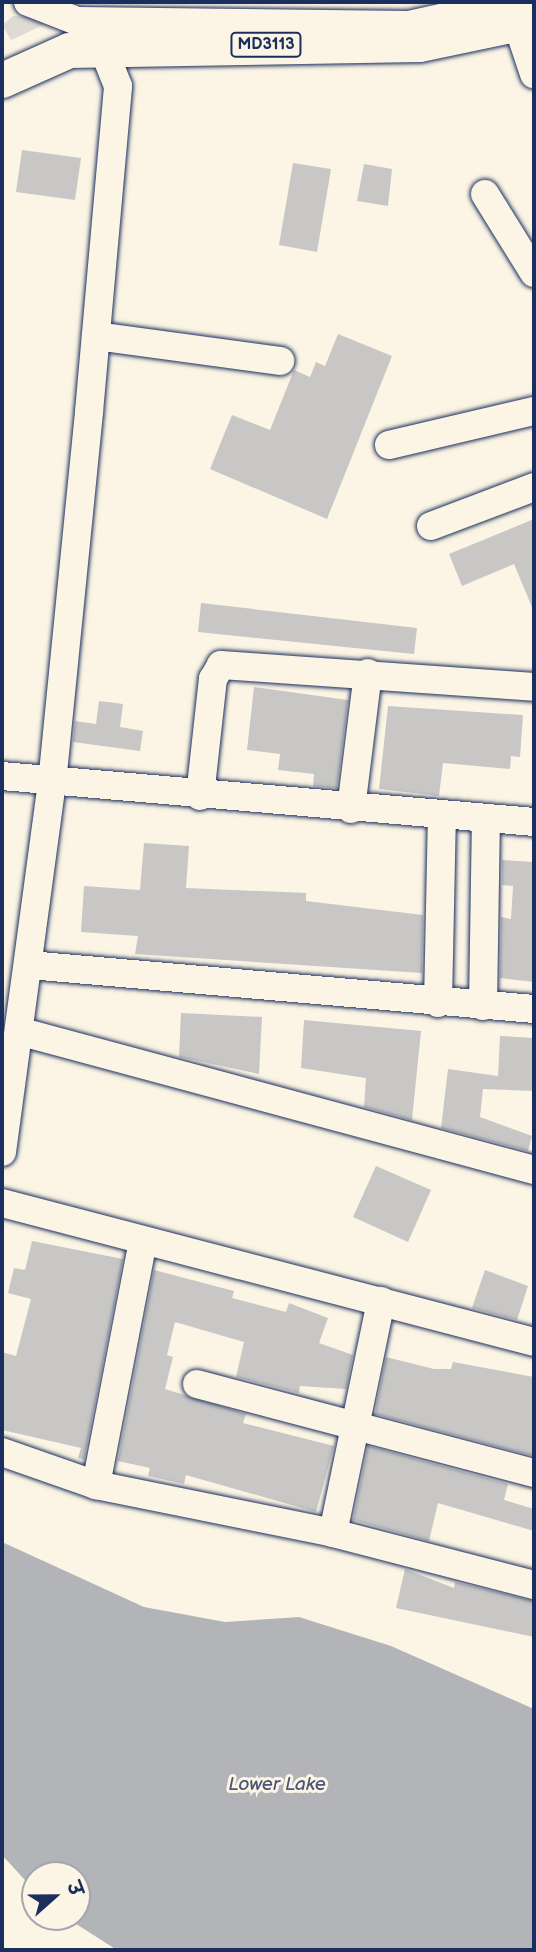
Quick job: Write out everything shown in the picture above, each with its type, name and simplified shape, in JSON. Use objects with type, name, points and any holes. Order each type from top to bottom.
[{"type":"main road","name":"MD3113","points":[[2,80],[40,58],[102,46],[419,44],[522,16]]},
{"type":"street","points":[[28,2],[59,18],[409,25],[522,16],[534,74]]},
{"type":"street","points":[[40,58],[59,18]]},
{"type":"street","points":[[2,1152],[22,1032],[52,783],[96,337],[118,86],[102,46]]},
{"type":"street","points":[[485,194],[534,273]]},
{"type":"street","points":[[96,337],[280,361]]},
{"type":"street","points":[[389,445],[534,411]]},
{"type":"street","points":[[431,526],[534,487]]},
{"type":"street","points":[[200,796],[213,679],[221,665],[368,673],[534,687]]},
{"type":"street","points":[[351,808],[368,673]]},
{"type":"street","points":[[2,776],[200,796],[534,822]]},
{"type":"street","points":[[438,1003],[442,816]]},
{"type":"street","points":[[483,1006],[486,818]]},
{"type":"street","points":[[29,965],[438,1003],[534,1009]]},
{"type":"street","points":[[22,1032],[534,1170]]},
{"type":"street","points":[[2,1203],[534,1342]]},
{"type":"street","points":[[96,1485],[143,1241]]},
{"type":"street","points":[[333,1533],[382,1301]]},
{"type":"street","points":[[197,1384],[534,1473]]},
{"type":"street","points":[[2,1452],[96,1485],[333,1533],[534,1585]]},
{"type":"shaded area","points":[[13,16],[52,21],[11,40],[2,25]]},
{"type":"water","name":"Lower Lake","points":[[2,1542],[144,1607],[225,1622],[299,1617],[391,1646],[534,1709],[534,1950],[117,1950],[87,1931],[91,1931],[91,1861],[21,1861],[21,1876],[2,1855]]},
{"type":"building","points":[[22,150],[81,158],[75,200],[16,192]]},
{"type":"building","points":[[293,163],[331,169],[317,252],[279,245]]},
{"type":"building","points":[[364,164],[392,169],[388,206],[357,201]]},
{"type":"building","points":[[338,334],[392,356],[327,519],[210,469],[232,415],[270,430],[294,370],[310,377],[316,362],[325,366]]},
{"type":"building","points":[[534,519],[534,612],[514,564],[462,586],[449,554]]},
{"type":"building","points":[[201,603],[417,628],[414,654],[198,632]]},
{"type":"building","points":[[254,687],[348,700],[337,788],[313,786],[314,774],[278,770],[280,754],[247,750]]},
{"type":"building","points":[[99,701],[123,704],[120,727],[143,731],[140,751],[73,742],[75,721],[96,724]]},
{"type":"building","points":[[388,706],[523,715],[520,757],[511,756],[510,769],[443,763],[439,796],[379,789]]},
{"type":"building","points":[[144,843],[189,846],[186,888],[306,893],[306,901],[423,915],[422,973],[135,954],[138,936],[81,932],[84,886],[140,890]]},
{"type":"building","points":[[502,860],[534,862],[534,982],[500,978],[501,917],[511,919],[513,886],[502,885]]},
{"type":"building","points":[[181,1013],[262,1017],[259,1074],[179,1057]]},
{"type":"building","points":[[304,1020],[421,1031],[412,1120],[364,1107],[366,1078],[301,1068]]},
{"type":"building","points":[[500,1036],[534,1038],[534,1091],[483,1089],[480,1117],[532,1136],[528,1151],[441,1128],[448,1069],[498,1076]]},
{"type":"building","points":[[376,1166],[431,1190],[408,1242],[353,1217]]},
{"type":"building","points":[[32,1241],[123,1259],[84,1460],[78,1458],[81,1448],[2,1430],[2,1352],[16,1356],[31,1299],[8,1293],[14,1268],[25,1270]]},
{"type":"building","points":[[154,1270],[234,1291],[232,1298],[286,1312],[289,1303],[328,1318],[319,1343],[353,1355],[346,1389],[300,1386],[299,1393],[236,1377],[244,1342],[175,1322],[167,1355],[173,1357],[165,1389],[246,1414],[243,1423],[334,1446],[316,1512],[186,1475],[184,1484],[148,1476],[150,1468],[118,1461]]},
{"type":"building","points":[[485,1270],[528,1286],[517,1320],[472,1308]]},
{"type":"building","points":[[386,1357],[434,1369],[451,1369],[453,1362],[534,1377],[534,1456],[375,1414]]},
{"type":"building","points":[[368,1446],[508,1484],[504,1500],[534,1509],[534,1531],[438,1503],[429,1541],[353,1520]]},
{"type":"building","points":[[405,1569],[454,1588],[455,1582],[534,1601],[534,1637],[396,1608]]}]
